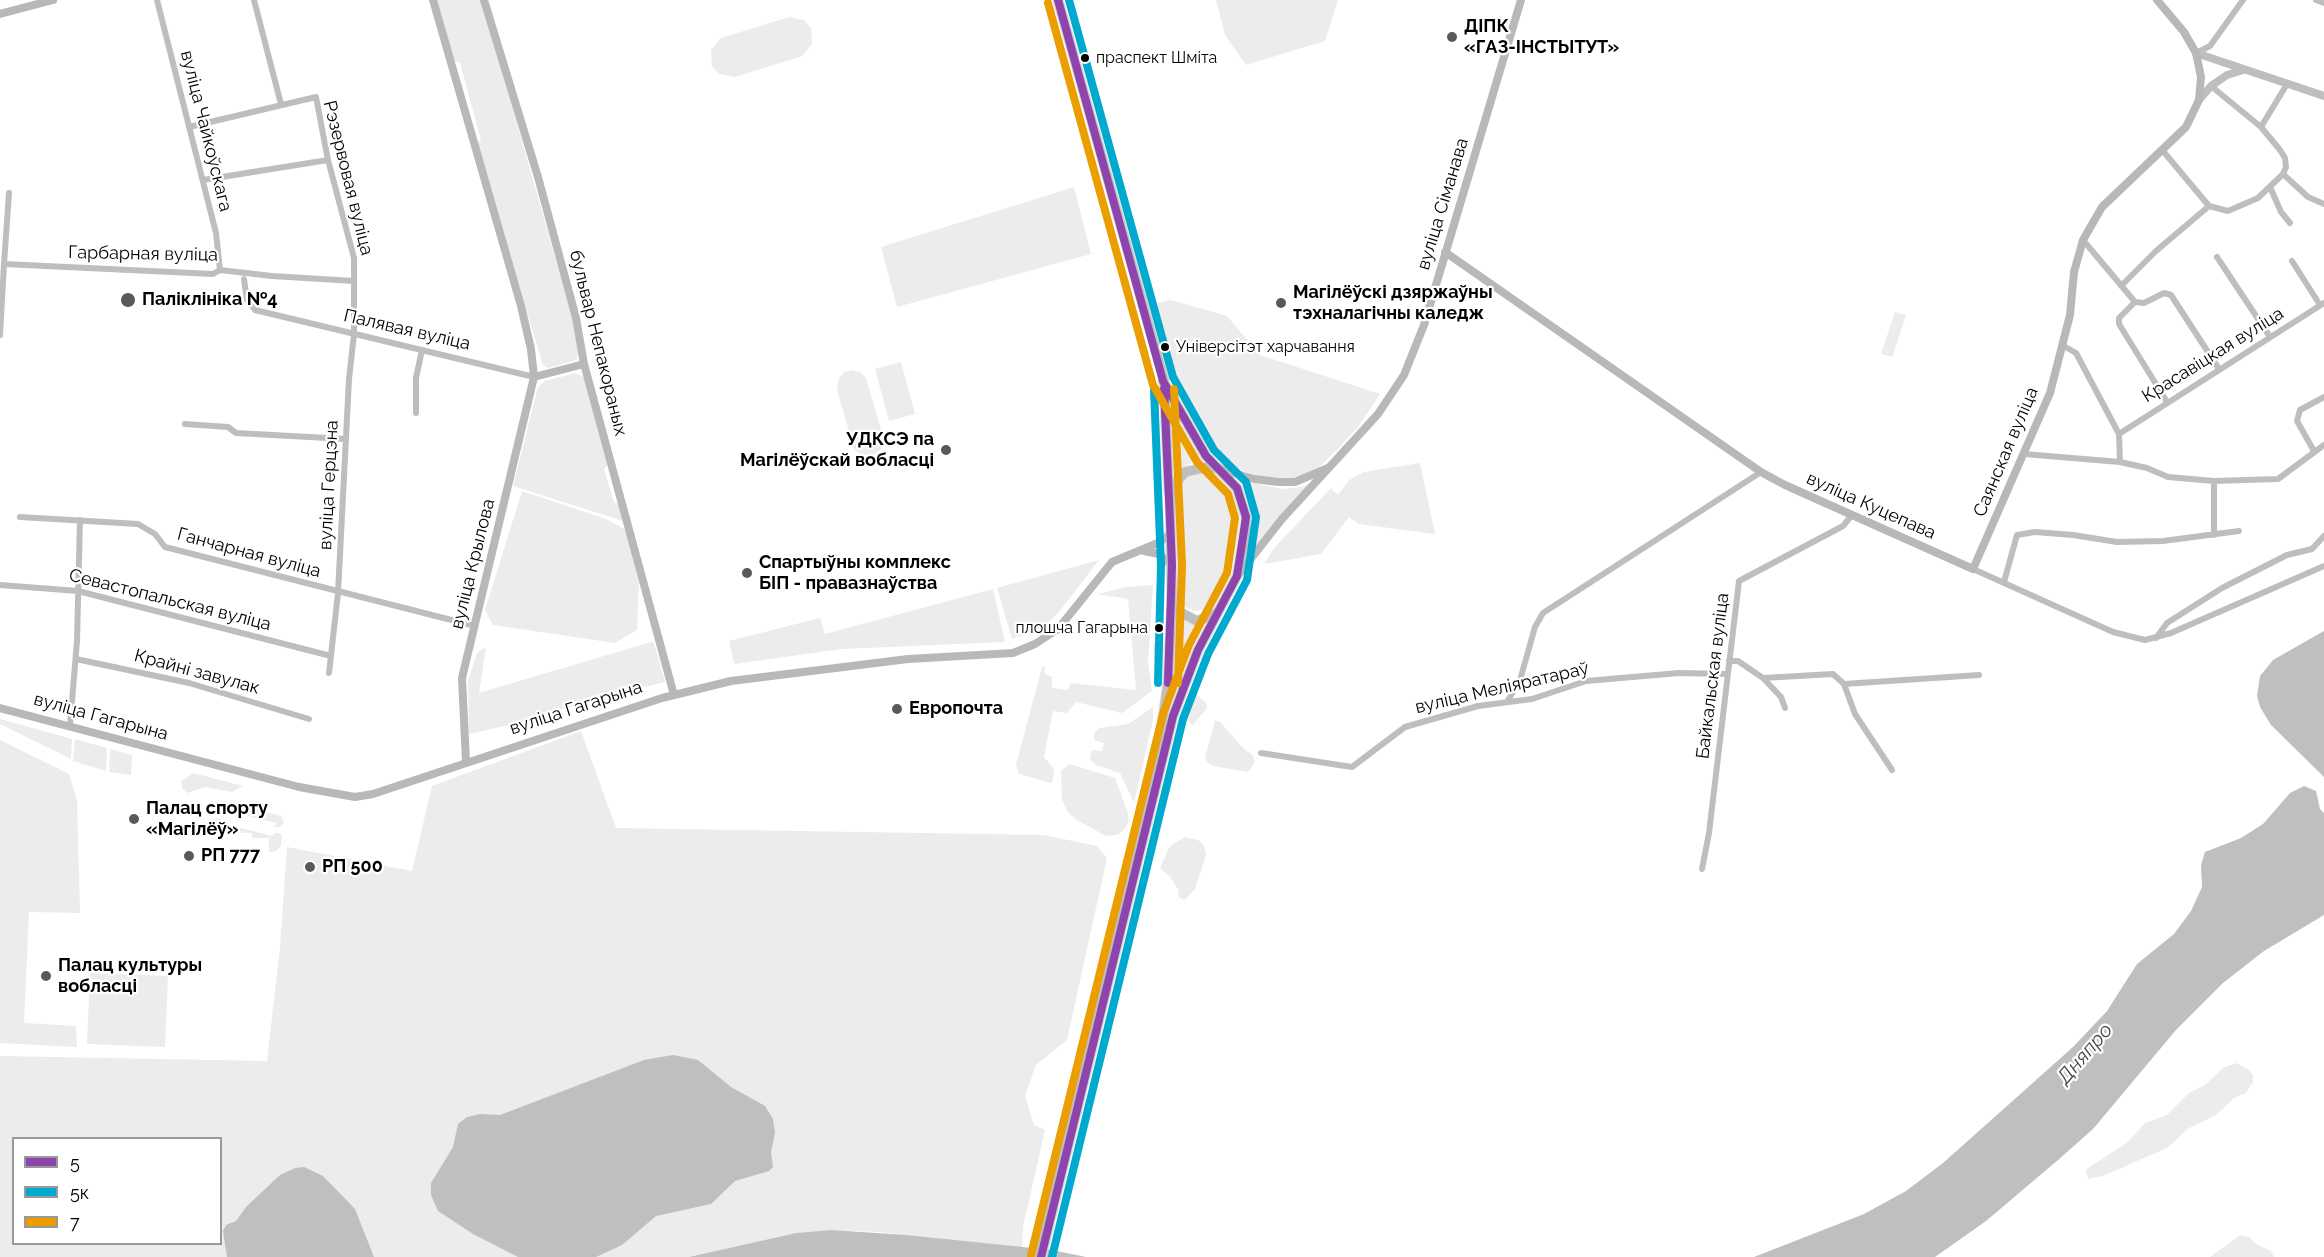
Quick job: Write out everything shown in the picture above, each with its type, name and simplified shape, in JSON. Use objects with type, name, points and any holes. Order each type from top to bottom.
[{"type":"main road","points":[[0,14],[53,0]]},
{"type":"main road","points":[[433,0],[521,306],[531,349],[534,376]]},
{"type":"main road","name":"бульвар Непакораных","points":[[484,0],[538,177],[576,318],[584,364],[674,695]]},
{"type":"main road","points":[[1041,1257],[1162,724],[1168,684],[1172,603],[1170,498],[1163,381],[1058,0]]},
{"type":"main road","name":"вуліца Сіманава","points":[[1237,576],[1282,519],[1334,465],[1378,414],[1404,375],[1424,325],[1521,0]]},
{"type":"main road","points":[[2157,0],[2184,32],[2196,52]]},
{"type":"main road","name":"Саянская вуліца","points":[[1973,569],[2050,393],[2070,315],[2074,272],[2083,240],[2102,207],[2134,174],[2163,151],[2189,123],[2199,100],[2201,77],[2196,52]]},
{"type":"main road","name":"вуліца Куцепава","points":[[1445,252],[1761,472],[1973,569]]},
{"type":"main road","name":"Палявая вуліца","points":[[534,376],[584,364]]},
{"type":"main road","name":"вуліца Крылова","points":[[466,762],[462,678],[534,376]]},
{"type":"main road","points":[[1034,1257],[1173,716],[1184,682],[1237,576],[1246,517],[1236,488],[1197,443],[1163,381]]},
{"type":"main road","name":"вуліца Сіманава","points":[[1220,469],[1266,481],[1295,482],[1334,465]]},
{"type":"main road","points":[[1170,498],[1173,486],[1185,472],[1206,466],[1220,469]]},
{"type":"main road","name":"вуліца Гагарына","points":[[0,708],[291,785],[355,796],[391,790],[466,762],[674,695],[731,681],[913,659],[1013,654],[1035,644],[1058,629],[1112,562],[1160,542],[1171,533]]},
{"type":"main road","points":[[1137,551],[1159,554],[1172,565]]},
{"type":"main road","points":[[1172,603],[1178,611],[1197,621],[1217,613]]},
{"type":"street","name":"вуліца Чайкоўскага","points":[[157,0],[216,233],[220,270]]},
{"type":"street","points":[[189,126],[281,104],[254,0]]},
{"type":"street","points":[[2196,52],[2210,46],[2243,0]]},
{"type":"street","points":[[2316,0],[2324,3]]},
{"type":"street","points":[[2196,52],[2324,96]]},
{"type":"street","points":[[2199,100],[2211,86],[2227,75],[2243,70]]},
{"type":"street","points":[[2260,127],[2287,84]]},
{"type":"street","points":[[2163,151],[2209,206],[2228,211],[2258,198],[2283,174],[2286,167],[2285,158],[2260,127],[2211,86]]},
{"type":"street","name":"Рэзервовая вуліца","points":[[281,104],[316,97],[328,160],[354,258],[354,334]]},
{"type":"street","points":[[203,180],[328,160]]},
{"type":"street","points":[[2283,174],[2308,197],[2324,204]]},
{"type":"street","points":[[2270,187],[2281,212],[2290,223]]},
{"type":"street","points":[[0,335],[9,193]]},
{"type":"street","points":[[2121,286],[2156,251],[2209,206]]},
{"type":"street","points":[[2083,240],[2135,302],[2144,303],[2164,293],[2170,295],[2219,369]]},
{"type":"street","points":[[2217,257],[2270,337]]},
{"type":"street","points":[[2292,261],[2322,304]]},
{"type":"street","name":"Гарбарная вуліца","points":[[4,264],[213,274],[220,270],[354,281]]},
{"type":"street","name":"Палявая вуліца","points":[[244,279],[247,300],[255,310],[534,376]]},
{"type":"street","points":[[2135,302],[2119,318],[2119,324],[2167,402]]},
{"type":"street","name":"Красавіцкая вуліца","points":[[2118,434],[2322,304]]},
{"type":"street","name":"вуліца Герцэна","points":[[329,673],[338,593],[354,334]]},
{"type":"street","points":[[2062,345],[2076,353],[2118,434],[2120,462]]},
{"type":"street","points":[[417,413],[416,378],[422,350]]},
{"type":"street","points":[[2314,451],[2297,421],[2300,410],[2324,397]]},
{"type":"street","points":[[185,424],[228,427],[236,433],[346,439]]},
{"type":"street","points":[[2024,454],[2120,462],[2147,468],[2168,477],[2214,481],[2278,479],[2292,471],[2324,445]]},
{"type":"street","points":[[1507,702],[1520,680],[1535,627],[1543,613],[1761,472]]},
{"type":"street","points":[[2214,481],[2214,535]]},
{"type":"street","name":"Байкальская вуліца","points":[[1702,869],[1709,833],[1739,581],[1843,526],[1852,515]]},
{"type":"street","name":"Ганчарная вуліца","points":[[20,517],[138,524],[155,534],[165,547],[338,593],[475,626]]},
{"type":"street","points":[[70,725],[76,658],[80,520]]},
{"type":"street","points":[[2004,582],[2017,535],[2035,532],[2117,542],[2163,541],[2240,531]]},
{"type":"street","points":[[2156,638],[2167,623],[2222,588],[2287,555],[2312,549],[2324,536]]},
{"type":"street","name":"вуліца Куцепава","points":[[1973,569],[2122,635],[2140,640],[2156,638],[2324,566]]},
{"type":"street","name":"Севастопальская вуліца","points":[[0,585],[78,591],[331,656]]},
{"type":"street","name":"Крайні завулак","points":[[76,658],[189,683],[309,719]]},
{"type":"street","points":[[1730,662],[1738,661],[1763,678],[1781,697],[1785,708]]},
{"type":"street","name":"вуліца Меліяратараў","points":[[1261,753],[1352,767],[1406,727],[1478,706],[1532,699],[1586,681],[1678,673],[1728,674]]},
{"type":"street","points":[[1763,678],[1833,674],[1844,684],[1855,714],[1892,770]]},
{"type":"street","points":[[1844,684],[1979,675]]},
{"type":"shaded area","points":[[436,0],[482,0],[581,349],[576,360],[548,368],[543,365],[476,143],[481,140],[460,63],[453,60]]},
{"type":"shaded area","points":[[1216,0],[1338,0],[1325,41],[1246,65],[1225,35]]},
{"type":"shaded area","points":[[789,17],[804,20],[811,28],[812,44],[802,56],[735,77],[719,74],[712,66],[711,50],[721,38]]},
{"type":"shaded area","points":[[1074,187],[1091,254],[897,307],[881,247]]},
{"type":"shaded area","points":[[1171,300],[1227,316],[1260,355],[1380,394],[1358,427],[1319,467],[1306,475],[1293,478],[1261,477],[1229,466],[1202,443],[1187,416],[1175,384],[1153,304]]},
{"type":"shaded area","points":[[1895,312],[1906,315],[1892,357],[1881,354]]},
{"type":"shaded area","points":[[901,362],[915,414],[889,421],[875,369]]},
{"type":"shaded area","points":[[852,370],[860,372],[866,378],[883,436],[882,448],[872,456],[860,454],[854,448],[837,390],[839,378],[844,372]]},
{"type":"shaded area","points":[[576,373],[585,378],[608,465],[604,469],[614,503],[618,503],[623,521],[513,486],[538,387],[545,381]]},
{"type":"shaded area","points":[[1169,396],[1205,460],[1189,464],[1178,472]]},
{"type":"shaded area","points":[[1420,463],[1435,534],[1359,524],[1349,517],[1321,554],[1264,564],[1274,548],[1331,488],[1338,495],[1349,480],[1364,472]]},
{"type":"shaded area","name":"плошча Гагарына","points":[[1214,471],[1232,487],[1239,505],[1241,531],[1234,566],[1217,602],[1204,610],[1193,611],[1184,606],[1178,595],[1174,495],[1186,476],[1193,472]]},
{"type":"shaded area","points":[[1242,481],[1283,489],[1302,487],[1315,481],[1250,556],[1253,520]]},
{"type":"shaded area","points":[[522,491],[606,519],[626,530],[639,583],[637,630],[615,643],[493,625],[485,610]]},
{"type":"shaded area","points":[[1099,560],[1058,613],[1040,630],[1012,639],[997,588]]},
{"type":"shaded area","points":[[1153,585],[1148,662],[1152,691],[1122,713],[1076,702],[1067,713],[1053,711],[1044,757],[1054,769],[1053,780],[1051,783],[1019,774],[1016,765],[1042,667],[1045,667],[1044,673],[1052,677],[1052,688],[1068,690],[1070,683],[1136,690],[1128,599],[1098,594],[1126,587]]},
{"type":"shaded area","points":[[993,589],[1005,642],[842,649],[734,664],[729,641],[820,618],[825,634]]},
{"type":"shaded area","points":[[1176,615],[1188,622],[1204,622],[1174,687],[1171,688]]},
{"type":"shaded area","points":[[654,643],[665,682],[469,734],[468,681],[477,653],[482,649],[486,648],[479,693]]},
{"type":"shaded area","points":[[1153,643],[1165,643],[1161,681],[1156,687]]},
{"type":"shaded area","points":[[1195,693],[1207,704],[1207,708],[1193,725],[1187,720]]},
{"type":"shaded area","points":[[1153,707],[1153,720],[1134,803],[1120,773],[1096,765],[1090,759],[1092,750],[1102,751],[1104,743],[1094,740],[1094,734],[1099,728],[1128,724]]},
{"type":"shaded area","points":[[0,719],[72,739],[71,759],[0,724]]},
{"type":"shaded area","points":[[1215,721],[1219,721],[1245,750],[1252,754],[1255,762],[1248,772],[1213,766],[1207,762],[1205,757]]},
{"type":"shaded area","points":[[581,731],[616,828],[1044,835],[1097,846],[1107,858],[1067,1040],[1036,1065],[1025,1096],[1034,1125],[1045,1130],[1023,1227],[1022,1248],[878,1232],[831,1230],[796,1233],[689,1257],[0,1257],[0,1056],[267,1061],[280,947],[287,847],[412,871],[432,786]]},
{"type":"shaded area","points":[[75,739],[107,748],[106,771],[73,761]]},
{"type":"shaded area","points":[[0,740],[69,774],[77,800],[80,913],[29,912],[24,1023],[76,1026],[77,1047],[0,1043]]},
{"type":"shaded area","points":[[110,749],[132,755],[131,775],[109,772]]},
{"type":"shaded area","points":[[1069,764],[1115,778],[1128,813],[1129,822],[1122,832],[1106,836],[1075,819],[1068,812],[1062,800],[1061,771]]},
{"type":"shaded area","points":[[194,773],[243,786],[232,792],[205,787],[188,793],[182,789],[181,781]]},
{"type":"shaded area","points":[[224,801],[281,816],[284,822],[280,827],[275,827],[276,823],[224,810],[223,814],[217,812],[215,807]]},
{"type":"shaded area","points":[[215,818],[221,819],[221,823],[273,836],[274,833],[279,833],[282,836],[281,845],[276,851],[269,852],[269,838],[252,838],[252,833],[215,832],[214,837],[211,834]]},
{"type":"shaded area","points":[[1185,837],[1198,840],[1204,845],[1206,855],[1195,889],[1185,900],[1179,898],[1178,889],[1160,868],[1170,846]]},
{"type":"shaded area","points":[[90,973],[168,976],[165,1047],[87,1044]]},
{"type":"shaded area","points":[[2236,1063],[2249,1070],[2253,1076],[2253,1082],[2246,1093],[2234,1098],[2216,1115],[2189,1128],[2167,1148],[2103,1176],[2088,1179],[2086,1172],[2088,1168],[2128,1142],[2145,1123],[2167,1115],[2189,1093],[2205,1085],[2223,1068]]},
{"type":"shaded area","points":[[2240,1235],[2249,1237],[2256,1244],[2271,1251],[2274,1257],[2210,1257]]},
{"type":"water","points":[[2324,631],[2324,777],[2271,725],[2260,707],[2257,696],[2260,676],[2273,660]]},
{"type":"water","name":"Дняпро","points":[[2304,786],[2316,791],[2320,809],[2324,813],[2324,915],[2264,951],[2223,983],[2176,1030],[2093,1129],[2058,1160],[1986,1221],[1935,1257],[1754,1257],[1864,1214],[1906,1191],[1943,1163],[2073,1047],[2107,1011],[2137,964],[2174,934],[2191,911],[2202,887],[2201,865],[2205,852],[2241,838],[2263,824],[2290,793]]},
{"type":"water","points":[[673,1055],[698,1060],[731,1087],[765,1106],[773,1119],[775,1133],[771,1152],[773,1167],[769,1171],[735,1181],[711,1204],[656,1216],[622,1245],[596,1257],[518,1257],[473,1234],[438,1211],[431,1195],[431,1183],[453,1147],[458,1124],[467,1117],[480,1114],[500,1115],[644,1060]]},
{"type":"water","points":[[304,1167],[323,1176],[355,1209],[374,1257],[227,1257],[223,1231],[226,1225],[236,1221],[246,1207],[280,1175],[295,1168]]},
{"type":"water","points":[[831,1230],[1052,1250],[1086,1257],[689,1257],[796,1233]]},
{"type":"transit line","name":"5","points":[[1041,1257],[1173,716],[1198,650],[1237,576],[1246,517],[1237,488],[1206,456],[1163,381],[1058,0]]},
{"type":"transit line","name":"5к","points":[[1052,1257],[1183,719],[1208,654],[1247,580],[1256,517],[1246,482],[1214,450],[1173,377],[1069,0]]},
{"type":"transit line","name":"7","points":[[1031,1255],[1163,714],[1189,645],[1227,573],[1235,518],[1228,494],[1197,462],[1153,385],[1048,3]]},
{"type":"transit line","name":"5к","points":[[1154,389],[1161,565],[1158,683]]},
{"type":"transit line","name":"5","points":[[1164,389],[1172,565],[1168,683]]},
{"type":"transit line","name":"7","points":[[1174,389],[1182,565],[1178,683]]},
{"type":"place","name":"ДІПК «ГАЗ-ІНСТЫТУТ»","points":[[1452,37]]},
{"type":"place","name":"праспект Шміта","points":[[1085,58]]},
{"type":"place","name":"Паліклініка №4","points":[[128,300]]},
{"type":"place","name":"Магілёўскі дзяржаўны тэхналагічны каледж","points":[[1281,303]]},
{"type":"place","name":"Універсітэт харчавання","points":[[1165,347]]},
{"type":"place","name":"УДКСЭ па Магілёўскай вобласці","points":[[946,450]]},
{"type":"place","name":"Спартыўны комплекс БІП - правазнаўства","points":[[747,573]]},
{"type":"place","name":"плошча Гагарына","points":[[1159,628]]},
{"type":"place","name":"Европочта","points":[[897,709]]},
{"type":"place","name":"Палац спорту «Магілёў»","points":[[134,819]]},
{"type":"place","name":"РП 777","points":[[189,856]]},
{"type":"place","name":"РП 500","points":[[310,867]]},
{"type":"place","name":"Палац культуры вобласці","points":[[46,976]]}]
